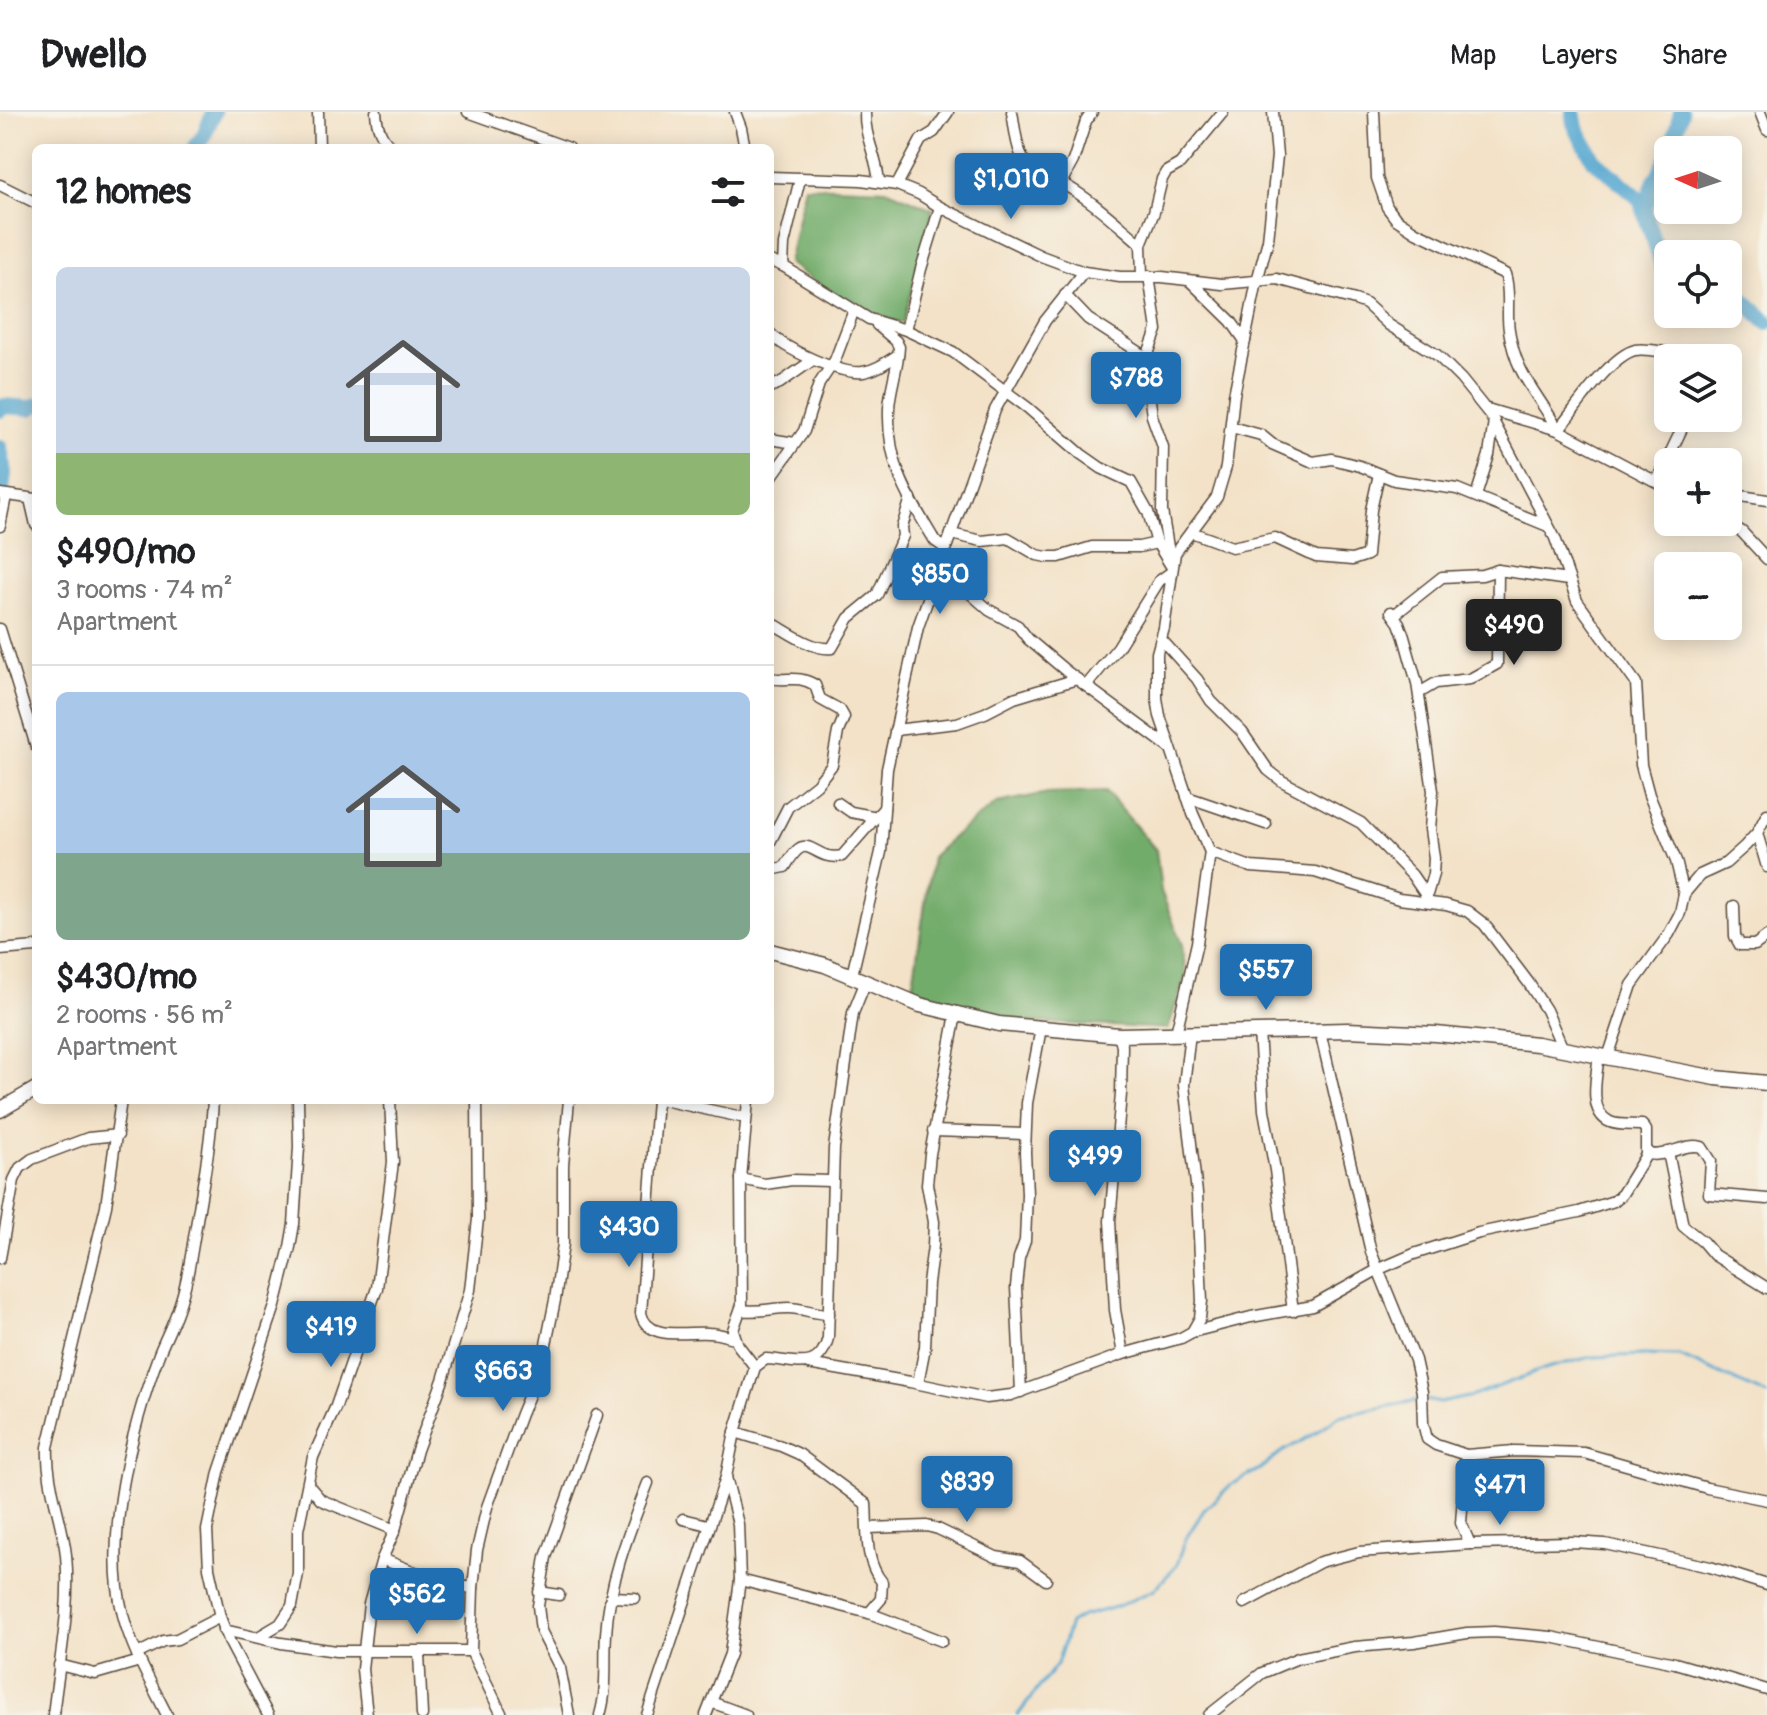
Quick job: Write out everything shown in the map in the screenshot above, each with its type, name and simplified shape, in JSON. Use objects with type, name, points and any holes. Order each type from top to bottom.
[{"type":"street","points":[[318,112],[319,144]]},
{"type":"street","points":[[376,112],[377,126],[388,144]]},
{"type":"street","points":[[468,112],[559,144]]},
{"type":"street","points":[[735,112],[744,144]]},
{"type":"street","points":[[865,112],[864,129],[875,154],[879,182]]},
{"type":"street","points":[[897,185],[921,140],[934,132],[948,112]]},
{"type":"street","points":[[1012,112],[1024,163],[1036,174],[1061,183],[1093,205],[1141,244]]},
{"type":"street","points":[[1061,183],[1092,112]]},
{"type":"street","points":[[1145,362],[1157,330],[1141,244],[1166,172],[1180,164],[1223,112]]},
{"type":"street","points":[[1192,1332],[1200,1318],[1202,1301],[1197,1193],[1184,1085],[1183,1033],[1210,852],[1187,797],[1160,716],[1157,653],[1175,553],[1217,497],[1226,467],[1245,341],[1268,240],[1276,168],[1273,112]]},
{"type":"street","points":[[1374,112],[1377,178],[1387,207],[1396,219],[1416,232],[1505,274],[1509,285],[1509,332],[1520,372],[1558,430]]},
{"type":"street","points":[[1760,112],[1767,130]]},
{"type":"street","points":[[531,144],[535,135]]},
{"type":"street","points":[[647,1715],[726,1477],[735,1432],[755,1367],[766,1359],[802,1363],[986,1398],[1021,1392],[1192,1332],[1313,1306],[1377,1270],[1414,1254],[1479,1233],[1579,1212],[1614,1201],[1622,1194],[1647,1150],[1646,1130],[1642,1125],[1611,1122],[1600,1114],[1596,1097],[1604,1056],[1632,985],[1669,934],[1680,913],[1684,894],[1676,861],[1649,795],[1641,765],[1636,683],[1577,601],[1563,558],[1494,421],[1437,355],[1389,325],[1366,304],[1277,279],[1222,284],[1084,272],[1041,256],[897,185],[774,177]]},
{"type":"street","points":[[783,266],[784,244],[800,179]]},
{"type":"street","points":[[0,185],[32,201]]},
{"type":"street","points":[[906,330],[940,207]]},
{"type":"street","points":[[774,263],[869,319],[896,341],[898,355],[889,406],[889,439],[895,468],[935,541],[945,548]]},
{"type":"street","points":[[802,1363],[821,1356],[828,1338],[831,1181],[853,1013],[881,852],[881,812],[887,769],[911,651],[984,436],[1004,391],[1032,342],[1084,272]]},
{"type":"street","points":[[1190,281],[1231,321],[1245,341]]},
{"type":"street","points":[[1065,295],[1088,319],[1139,352],[1145,362],[1152,416],[1163,447],[1162,511],[1171,569]]},
{"type":"street","points":[[774,473],[808,421],[819,384],[831,367],[854,310]]},
{"type":"street","points":[[869,319],[906,330],[953,352],[1028,408],[1081,454],[1101,468],[1131,482],[1148,512],[1157,543],[1171,569]]},
{"type":"street","points":[[774,338],[831,367],[866,372],[898,355]]},
{"type":"street","points":[[1558,430],[1610,365],[1636,350],[1654,353]]},
{"type":"street","points":[[774,385],[813,360]]},
{"type":"street","points":[[1484,408],[1558,430],[1654,479]]},
{"type":"street","points":[[1476,496],[1489,455],[1494,421]]},
{"type":"street","points":[[1231,427],[1261,435],[1272,444],[1313,462],[1332,459],[1394,480],[1444,486],[1548,526]]},
{"type":"street","points":[[774,440],[795,443]]},
{"type":"street","points":[[1191,532],[1232,547],[1275,538],[1316,557],[1360,559],[1367,555],[1371,510],[1379,474]]},
{"type":"street","points":[[0,526],[3,495],[32,499]]},
{"type":"street","points":[[1742,496],[1767,500]]},
{"type":"street","points":[[774,624],[825,649],[832,648],[849,618],[877,595],[903,536],[902,527],[911,498]]},
{"type":"street","points":[[1742,532],[1767,559]]},
{"type":"street","points":[[951,534],[982,541],[1008,538],[1037,555],[1047,557],[1059,557],[1092,547],[1139,547],[1157,543]]},
{"type":"street","points":[[940,565],[989,610],[1018,626],[1037,647],[1172,749]]},
{"type":"street","points":[[895,730],[957,723],[1014,698],[1082,682],[1118,647],[1159,581],[1171,569]]},
{"type":"street","points":[[1426,900],[1433,874],[1430,829],[1433,791],[1419,693],[1404,637],[1392,614],[1439,578],[1482,575],[1498,570],[1568,580]]},
{"type":"street","points":[[1419,693],[1436,683],[1470,679],[1497,664],[1498,570]]},
{"type":"street","points":[[0,629],[32,733]]},
{"type":"street","points":[[1161,639],[1197,679],[1211,701],[1242,732],[1268,770],[1314,799],[1341,810],[1361,823],[1412,875],[1426,900]]},
{"type":"street","points":[[774,678],[805,679],[815,685],[820,699],[840,710],[844,717],[832,765],[817,784],[788,807],[774,834]]},
{"type":"street","points":[[1187,797],[1266,824]]},
{"type":"street","points":[[838,803],[851,812],[881,812]]},
{"type":"street","points":[[774,869],[785,867],[794,851],[801,846],[808,846],[825,856],[842,856],[881,812]]},
{"type":"street","points":[[1684,894],[1700,875],[1726,863],[1757,833],[1767,814]]},
{"type":"street","points":[[1757,833],[1767,867]]},
{"type":"street","points":[[1210,852],[1251,867],[1315,872],[1399,899],[1426,900],[1458,908],[1484,924],[1546,1010],[1563,1049]]},
{"type":"street","points":[[1734,906],[1735,936],[1740,945],[1755,945],[1767,936]]},
{"type":"street","points":[[0,950],[32,947]]},
{"type":"street","points":[[774,952],[800,957],[859,978],[896,997],[999,1024],[1119,1035],[1382,1030],[1436,1034],[1563,1049],[1716,1078],[1767,1083]]},
{"type":"street","points":[[918,1383],[925,1347],[933,1246],[934,1222],[927,1184],[933,1131],[956,1014]]},
{"type":"street","points":[[1021,1392],[1016,1287],[1019,1258],[1025,1241],[1027,1103],[1041,1028]]},
{"type":"street","points":[[1320,1031],[1377,1270],[1412,1348],[1422,1392],[1426,1436],[1431,1443],[1466,1455],[1514,1451],[1584,1453],[1707,1488],[1767,1500]]},
{"type":"street","points":[[1259,1032],[1264,1110],[1293,1311]]},
{"type":"street","points":[[1119,1035],[1122,1046],[1121,1094],[1110,1221],[1115,1310],[1123,1354]]},
{"type":"street","points":[[0,1110],[32,1091]]},
{"type":"street","points":[[53,1715],[67,1575],[58,1510],[48,1479],[48,1447],[106,1206],[121,1104]]},
{"type":"street","points":[[167,1715],[138,1657],[122,1613],[117,1551],[123,1486],[149,1381],[179,1309],[190,1266],[207,1164],[213,1104]]},
{"type":"street","points":[[268,1715],[224,1630],[209,1568],[207,1530],[219,1472],[275,1306],[290,1247],[299,1147],[298,1104]]},
{"type":"street","points":[[258,1637],[280,1624],[292,1606],[298,1573],[298,1530],[316,1447],[336,1406],[377,1288],[392,1177],[390,1104]]},
{"type":"street","points":[[367,1715],[363,1691],[363,1652],[369,1604],[470,1290],[478,1219],[477,1104]]},
{"type":"street","points":[[503,1714],[471,1651],[477,1550],[487,1507],[542,1364],[563,1244],[563,1165],[569,1104]]},
{"type":"street","points":[[657,1104],[643,1322],[661,1332],[708,1333],[734,1338]]},
{"type":"street","points":[[681,1104],[746,1118]]},
{"type":"street","points":[[748,1104],[741,1179],[741,1310],[733,1330],[734,1338],[755,1367]]},
{"type":"street","points":[[933,1131],[1025,1134]]},
{"type":"street","points":[[0,1258],[14,1180],[20,1168],[32,1159],[88,1138],[118,1135]]},
{"type":"street","points":[[1647,1150],[1653,1155],[1691,1146],[1702,1147],[1711,1161],[1708,1192],[1711,1196],[1767,1199]]},
{"type":"street","points":[[1668,1152],[1683,1226],[1714,1255],[1767,1288]]},
{"type":"street","points":[[0,1174],[14,1180]]},
{"type":"street","points":[[741,1179],[757,1184],[792,1180],[831,1181]]},
{"type":"street","points":[[741,1310],[753,1312],[789,1308],[829,1314]]},
{"type":"street","points":[[569,1715],[560,1668],[541,1631],[539,1592],[546,1557],[597,1415]]},
{"type":"street","points":[[735,1432],[799,1454],[866,1504],[869,1559],[873,1571],[882,1582],[881,1599],[869,1613]]},
{"type":"street","points":[[1466,1455],[1461,1523],[1470,1544]]},
{"type":"street","points":[[706,1715],[730,1654],[740,1580],[738,1524],[726,1477]]},
{"type":"street","points":[[600,1715],[606,1686],[606,1634],[611,1597],[624,1545],[648,1483]]},
{"type":"street","points":[[309,1486],[321,1500],[395,1530]]},
{"type":"street","points":[[683,1519],[708,1525]]},
{"type":"street","points":[[868,1528],[927,1526],[938,1529],[996,1557],[1020,1561],[1046,1580]]},
{"type":"street","points":[[1244,1603],[1320,1562],[1359,1552],[1470,1544],[1605,1544],[1710,1567],[1767,1585]]},
{"type":"street","points":[[382,1559],[445,1584],[473,1588]]},
{"type":"street","points":[[740,1580],[869,1613],[942,1641]]},
{"type":"street","points":[[539,1592],[559,1595]]},
{"type":"street","points":[[611,1597],[635,1598]]},
{"type":"street","points":[[59,1665],[95,1674],[220,1617]]},
{"type":"street","points":[[224,1630],[313,1648],[363,1652],[471,1651]]},
{"type":"street","points":[[1209,1715],[1262,1673],[1298,1658],[1355,1647],[1467,1633],[1507,1632],[1551,1637],[1675,1663],[1767,1690]]},
{"type":"street","points":[[419,1653],[422,1715]]},
{"type":"street","points":[[711,1702],[746,1715]]},
{"type":"green space","points":[[805,186],[886,189],[933,209],[903,323],[857,306],[788,263]]},
{"type":"green space","points":[[1106,791],[1156,850],[1161,891],[1182,945],[1186,975],[1168,1029],[1010,1021],[912,990],[932,857],[997,803],[1048,793]]},
{"type":"waterway","points":[[198,144],[214,112]]},
{"type":"waterway","points":[[1573,112],[1576,128],[1594,160],[1640,199],[1654,241]]},
{"type":"waterway","points":[[1675,136],[1681,112]]},
{"type":"waterway","points":[[1644,211],[1654,184]]},
{"type":"waterway","points":[[1742,299],[1767,322]]},
{"type":"waterway","points":[[0,410],[3,406],[32,407]]},
{"type":"waterway","points":[[0,448],[4,473],[0,505]]},
{"type":"waterway","points":[[1426,1400],[1440,1403],[1473,1396],[1547,1368],[1591,1357],[1643,1355],[1680,1356],[1767,1395]]},
{"type":"waterway","points":[[1018,1715],[1057,1664],[1070,1623],[1154,1590],[1177,1565],[1186,1538],[1204,1510],[1232,1484],[1262,1468],[1339,1416],[1419,1400]]}]
